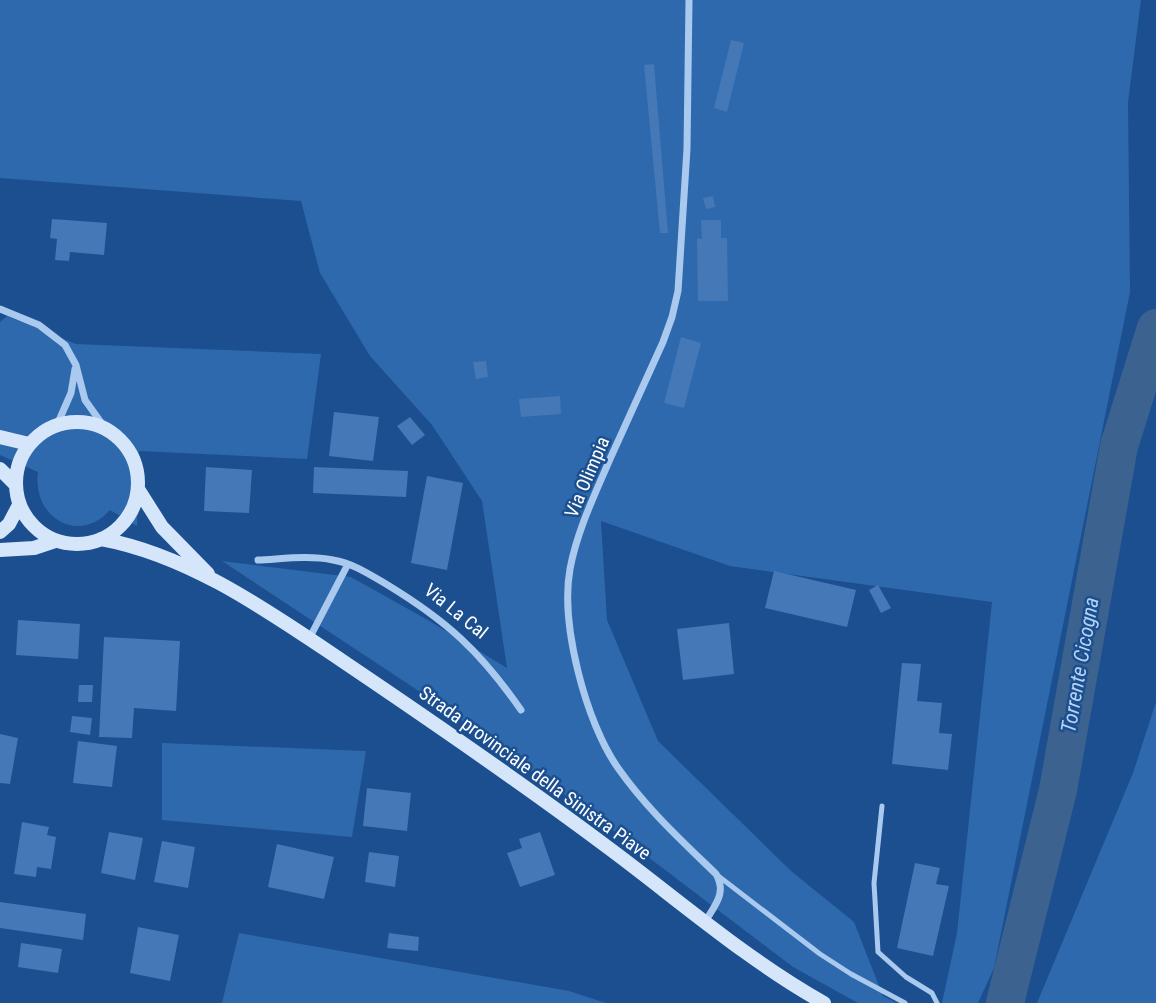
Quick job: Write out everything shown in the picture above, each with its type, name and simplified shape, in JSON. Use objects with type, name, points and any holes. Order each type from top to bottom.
[{"type":"main road","points":[[81,422],[105,428],[120,439],[131,454],[137,471],[138,489],[132,510],[119,528],[101,540],[86,544],[55,541],[40,533],[19,505],[15,484],[18,463],[29,444],[41,433],[57,425],[81,422]]},
{"type":"main road","points":[[0,437],[29,444]]},
{"type":"main road","points":[[0,469],[15,484]]},
{"type":"main road","points":[[138,489],[162,527],[217,582]]},
{"type":"main road","points":[[0,532],[9,524],[19,505]]},
{"type":"main road","points":[[101,540],[139,548],[217,582]]},
{"type":"main road","points":[[0,550],[34,548],[55,541]]},
{"type":"main road","name":"Strada provinciale della Sinistra Piave","points":[[217,582],[309,639],[458,740],[612,850],[704,922],[793,986],[824,1003]]},
{"type":"street","name":"Via Olimpia","points":[[689,0],[687,149],[678,291],[663,342],[591,503],[570,569],[568,605],[571,642],[581,683],[602,739],[616,765],[647,805],[716,874]]},
{"type":"street","points":[[0,309],[48,330],[65,345],[76,365],[85,400],[105,428]]},
{"type":"street","points":[[57,425],[71,393],[76,365]]},
{"type":"street","name":"Via La Cal","points":[[258,560],[326,559],[348,564],[403,594],[453,630],[483,658],[521,710]]},
{"type":"street","points":[[309,639],[348,564]]},
{"type":"street","points":[[704,922],[720,896],[721,882],[716,874]]},
{"type":"lane","points":[[882,806],[874,883],[878,952],[906,977],[932,993],[937,1003]]},
{"type":"lane","points":[[716,874],[820,954],[905,1003]]},
{"type":"shaded area","points":[[0,0],[1141,0],[1128,102],[1130,292],[994,968],[978,1003],[942,1003],[957,933],[992,602],[730,566],[601,521],[607,620],[658,741],[791,871],[854,922],[883,996],[897,1003],[858,1003],[793,967],[594,816],[440,705],[222,561],[351,577],[507,668],[482,501],[432,425],[370,356],[320,273],[301,201],[0,178]]},
{"type":"shaded area","points":[[7,316],[76,344],[321,354],[307,459],[139,451],[137,526],[110,510],[98,520],[85,525],[60,521],[42,502],[38,488],[38,472],[0,455],[0,322]]},
{"type":"shaded area","points":[[1156,702],[1156,1003],[1037,1003],[1133,773]]},
{"type":"shaded area","points":[[162,743],[366,751],[352,837],[162,820]]},
{"type":"shaded area","points":[[239,933],[569,991],[606,1003],[222,1003]]},
{"type":"building","points":[[731,40],[744,43],[727,112],[714,108]]},
{"type":"building","points":[[654,64],[668,233],[660,233],[644,65]]},
{"type":"building","points":[[713,196],[715,207],[706,209],[703,198]]},
{"type":"building","points":[[52,219],[107,223],[104,255],[70,252],[69,261],[55,260],[57,239],[50,238]]},
{"type":"building","points":[[701,220],[721,220],[721,238],[727,238],[728,301],[698,301],[697,238],[702,239]]},
{"type":"building","points":[[681,337],[701,343],[684,408],[664,403]]},
{"type":"building","points":[[486,361],[488,377],[476,379],[473,362]]},
{"type":"building","points":[[560,396],[561,414],[521,417],[519,399]]},
{"type":"building","points":[[334,412],[379,417],[373,461],[329,456]]},
{"type":"building","points":[[410,417],[425,435],[412,445],[397,426]]},
{"type":"building","points":[[206,467],[252,470],[249,513],[204,511]]},
{"type":"building","points":[[314,467],[408,471],[406,497],[313,493]]},
{"type":"building","points":[[427,476],[463,483],[447,570],[411,563]]},
{"type":"building","points":[[774,571],[856,590],[847,627],[765,608]]},
{"type":"building","points":[[878,585],[891,608],[881,613],[869,590]]},
{"type":"building","points":[[18,620],[80,624],[78,659],[16,655]]},
{"type":"building","points":[[729,623],[734,674],[683,680],[677,629]]},
{"type":"building","points":[[104,637],[180,641],[176,711],[134,708],[132,738],[99,737]]},
{"type":"building","points":[[902,663],[921,664],[917,701],[942,703],[939,733],[952,734],[948,770],[892,764]]},
{"type":"building","points":[[79,685],[93,685],[92,702],[78,702]]},
{"type":"building","points":[[72,716],[92,718],[90,735],[70,732]]},
{"type":"building","points":[[0,734],[18,738],[10,784],[0,783]]},
{"type":"building","points":[[78,741],[117,746],[112,787],[73,783]]},
{"type":"building","points":[[367,788],[411,793],[407,831],[363,826]]},
{"type":"building","points":[[22,822],[49,827],[47,835],[56,837],[51,869],[37,867],[36,877],[14,874]]},
{"type":"building","points":[[109,832],[143,838],[135,880],[101,873]]},
{"type":"building","points":[[540,832],[555,875],[520,887],[507,853],[522,848],[519,839]]},
{"type":"building","points":[[162,841],[195,847],[188,888],[154,882]]},
{"type":"building","points":[[277,844],[334,857],[324,899],[268,887]]},
{"type":"building","points":[[369,852],[399,856],[395,887],[365,882]]},
{"type":"building","points":[[915,863],[940,868],[936,884],[949,886],[933,956],[897,948]]},
{"type":"building","points":[[0,902],[86,914],[83,940],[0,928]]},
{"type":"building","points":[[138,927],[179,935],[170,981],[130,973]]},
{"type":"building","points":[[389,933],[419,937],[418,951],[387,948]]},
{"type":"building","points":[[21,943],[62,949],[58,973],[18,967]]},
{"type":"waterway","name":"Torrente Cicogna","points":[[1005,1003],[1058,790],[1119,446],[1156,328]]}]
